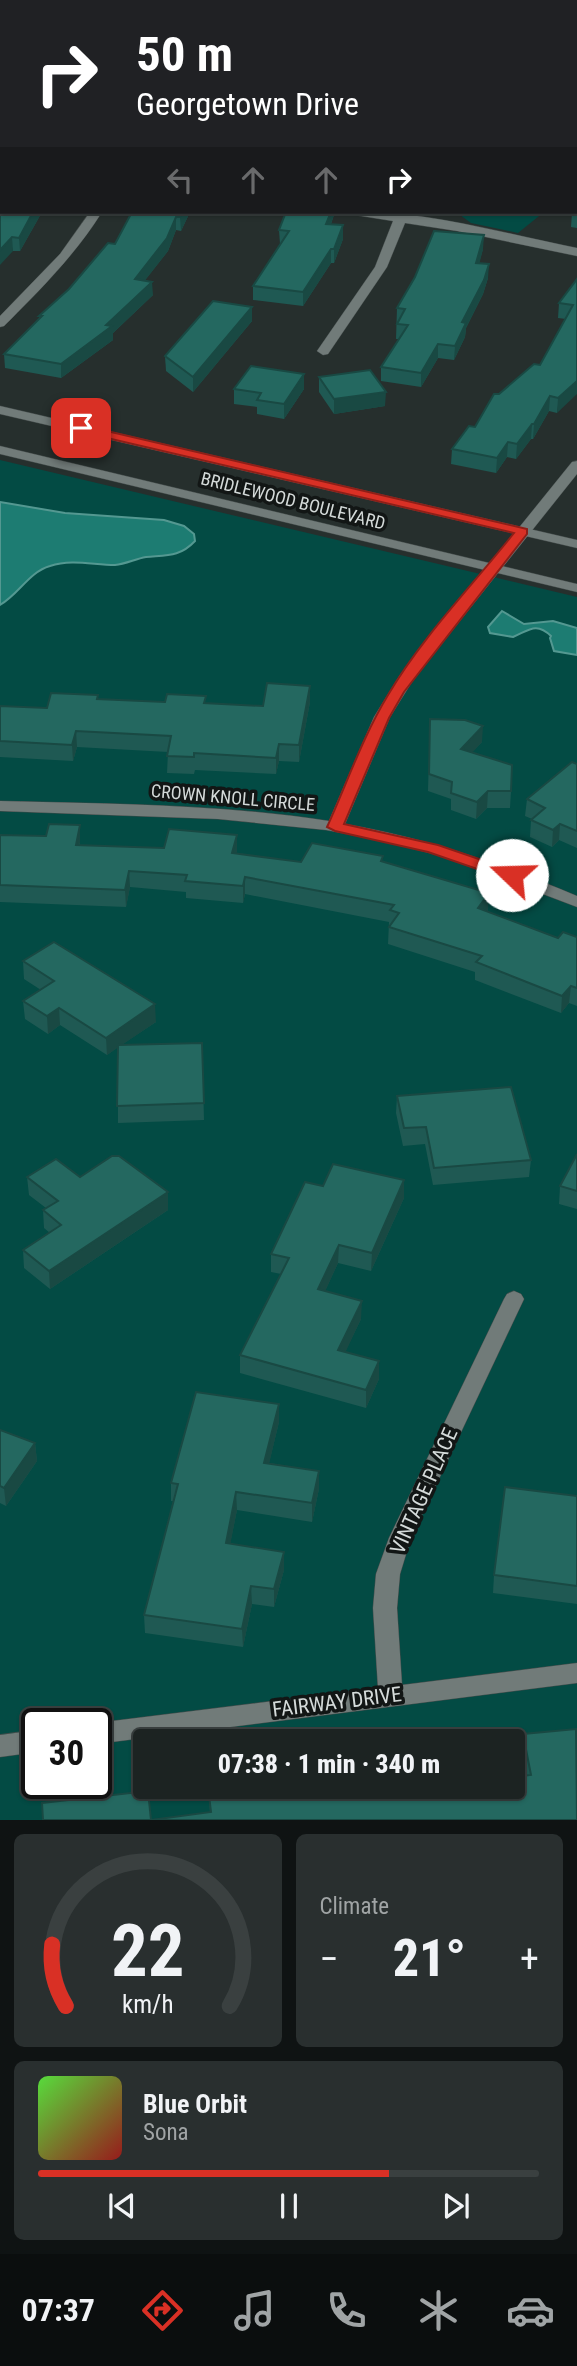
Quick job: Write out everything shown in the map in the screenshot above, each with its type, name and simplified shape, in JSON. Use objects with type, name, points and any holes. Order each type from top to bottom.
[{"type":"street","points":[[0,323],[53,269],[84,232],[95,214]]},
{"type":"street","points":[[373,214],[401,217],[577,252]]},
{"type":"street","points":[[323,351],[381,267],[401,217]]},
{"type":"street","name":"BRIDLEWOOD BOULEVARD","points":[[0,410],[577,544]]},
{"type":"street","name":"BRIDLEWOOD BOULEVARD","points":[[0,450],[577,589]]},
{"type":"street","points":[[335,827],[396,692],[577,465]]},
{"type":"street","name":"CROWN KNOLL CIRCLE","points":[[0,806],[219,813],[335,827],[400,840],[476,861],[577,902]]},
{"type":"street","name":"VINTAGE PLACE","points":[[391,1695],[385,1608],[388,1574],[400,1538],[514,1299]]},
{"type":"street","name":"FAIRWAY DRIVE","points":[[112,1732],[577,1673]]},
{"type":"street","points":[[0,1746],[21,1743]]},
{"type":"shaded area","points":[[459,214],[542,214],[518,233],[471,223]]},
{"type":"shaded area","points":[[0,460],[577,597],[577,1820],[0,1820]]},
{"type":"shaded area","points":[[0,502],[65,513],[164,520],[184,526],[194,534],[195,541],[178,553],[119,564],[74,563],[50,566],[36,573],[0,605]]},
{"type":"shaded area","points":[[502,611],[524,624],[553,621],[577,628],[577,655],[554,651],[551,636],[541,629],[532,629],[513,637],[490,633],[488,627]]},
{"type":"building","points":[[0,214],[32,214],[19,238],[12,237],[0,250]]},
{"type":"building","points":[[131,214],[182,214],[176,217],[167,238],[135,279],[152,282],[106,325],[112,326],[61,364],[4,354],[42,316],[39,316],[69,289],[108,243],[115,244]]},
{"type":"building","points":[[285,214],[330,214],[326,224],[343,225],[334,249],[331,249],[303,292],[253,286],[289,231],[279,230]]},
{"type":"building","points":[[434,231],[484,235],[476,263],[489,264],[484,280],[462,322],[466,323],[455,346],[438,344],[421,373],[381,367],[408,325],[397,324],[405,309],[397,308],[415,277]]},
{"type":"building","points":[[577,279],[577,381],[558,398],[550,396],[534,424],[517,444],[508,442],[497,458],[452,449],[469,426],[475,427],[494,394],[499,394],[534,364],[540,365],[573,305],[559,303]]},
{"type":"building","points":[[213,301],[252,307],[193,377],[165,356]]},
{"type":"building","points":[[251,366],[304,374],[284,404],[257,400],[261,393],[234,389]]},
{"type":"building","points":[[370,370],[386,392],[334,399],[319,377]]},
{"type":"building","points":[[267,683],[310,686],[299,745],[279,744],[276,758],[194,753],[194,757],[167,756],[171,736],[76,731],[72,745],[0,741],[0,706],[47,708],[51,693],[98,695],[97,699],[165,702],[167,694],[206,696],[204,703],[263,706]]},
{"type":"building","points":[[430,719],[465,720],[483,726],[461,749],[512,765],[511,791],[488,791],[477,802],[451,793],[452,782],[429,774]]},
{"type":"building","points":[[572,762],[577,764],[577,831],[560,824],[553,830],[531,820],[545,808],[527,799]]},
{"type":"building","points":[[49,824],[80,825],[76,845],[164,848],[169,829],[237,835],[232,853],[301,862],[312,843],[383,856],[381,861],[489,893],[478,908],[558,938],[563,932],[577,937],[577,988],[571,986],[562,996],[476,962],[482,956],[389,927],[399,913],[390,910],[394,905],[245,877],[243,886],[185,881],[187,875],[129,871],[125,890],[0,885],[0,835],[46,836]]},
{"type":"building","points":[[54,942],[155,1004],[106,1038],[59,1008],[47,1016],[23,1001],[54,981],[23,961]]},
{"type":"building","points":[[202,1043],[204,1103],[117,1106],[118,1045]]},
{"type":"building","points":[[511,1087],[531,1160],[434,1168],[426,1127],[404,1128],[397,1096]]},
{"type":"building","points":[[577,1154],[577,1191],[560,1186]]},
{"type":"building","points":[[112,1156],[119,1156],[168,1192],[49,1271],[23,1250],[61,1225],[43,1210],[58,1201],[27,1177],[56,1159],[80,1177]]},
{"type":"building","points":[[333,1164],[404,1180],[372,1253],[339,1245],[318,1289],[362,1301],[338,1350],[379,1361],[366,1390],[240,1355],[289,1258],[271,1254],[305,1182],[323,1186]]},
{"type":"building","points":[[196,1392],[279,1404],[264,1463],[319,1471],[312,1503],[236,1492],[226,1543],[284,1552],[274,1589],[251,1586],[242,1629],[144,1615],[178,1484],[171,1483]]},
{"type":"building","points":[[0,1430],[35,1443],[4,1488],[0,1486]]},
{"type":"building","points":[[505,1487],[577,1496],[577,1586],[494,1575]]},
{"type":"building","points":[[576,1729],[577,1820],[151,1820],[211,1812],[209,1799],[525,1799],[525,1776],[531,1775],[525,1734]]},
{"type":"building","points":[[133,1793],[133,1799],[149,1799],[151,1820],[43,1820],[42,1803],[112,1799],[112,1795]]},
{"type":"route","points":[[81,428],[522,531],[396,692],[335,827],[432,848],[512,875]]}]
